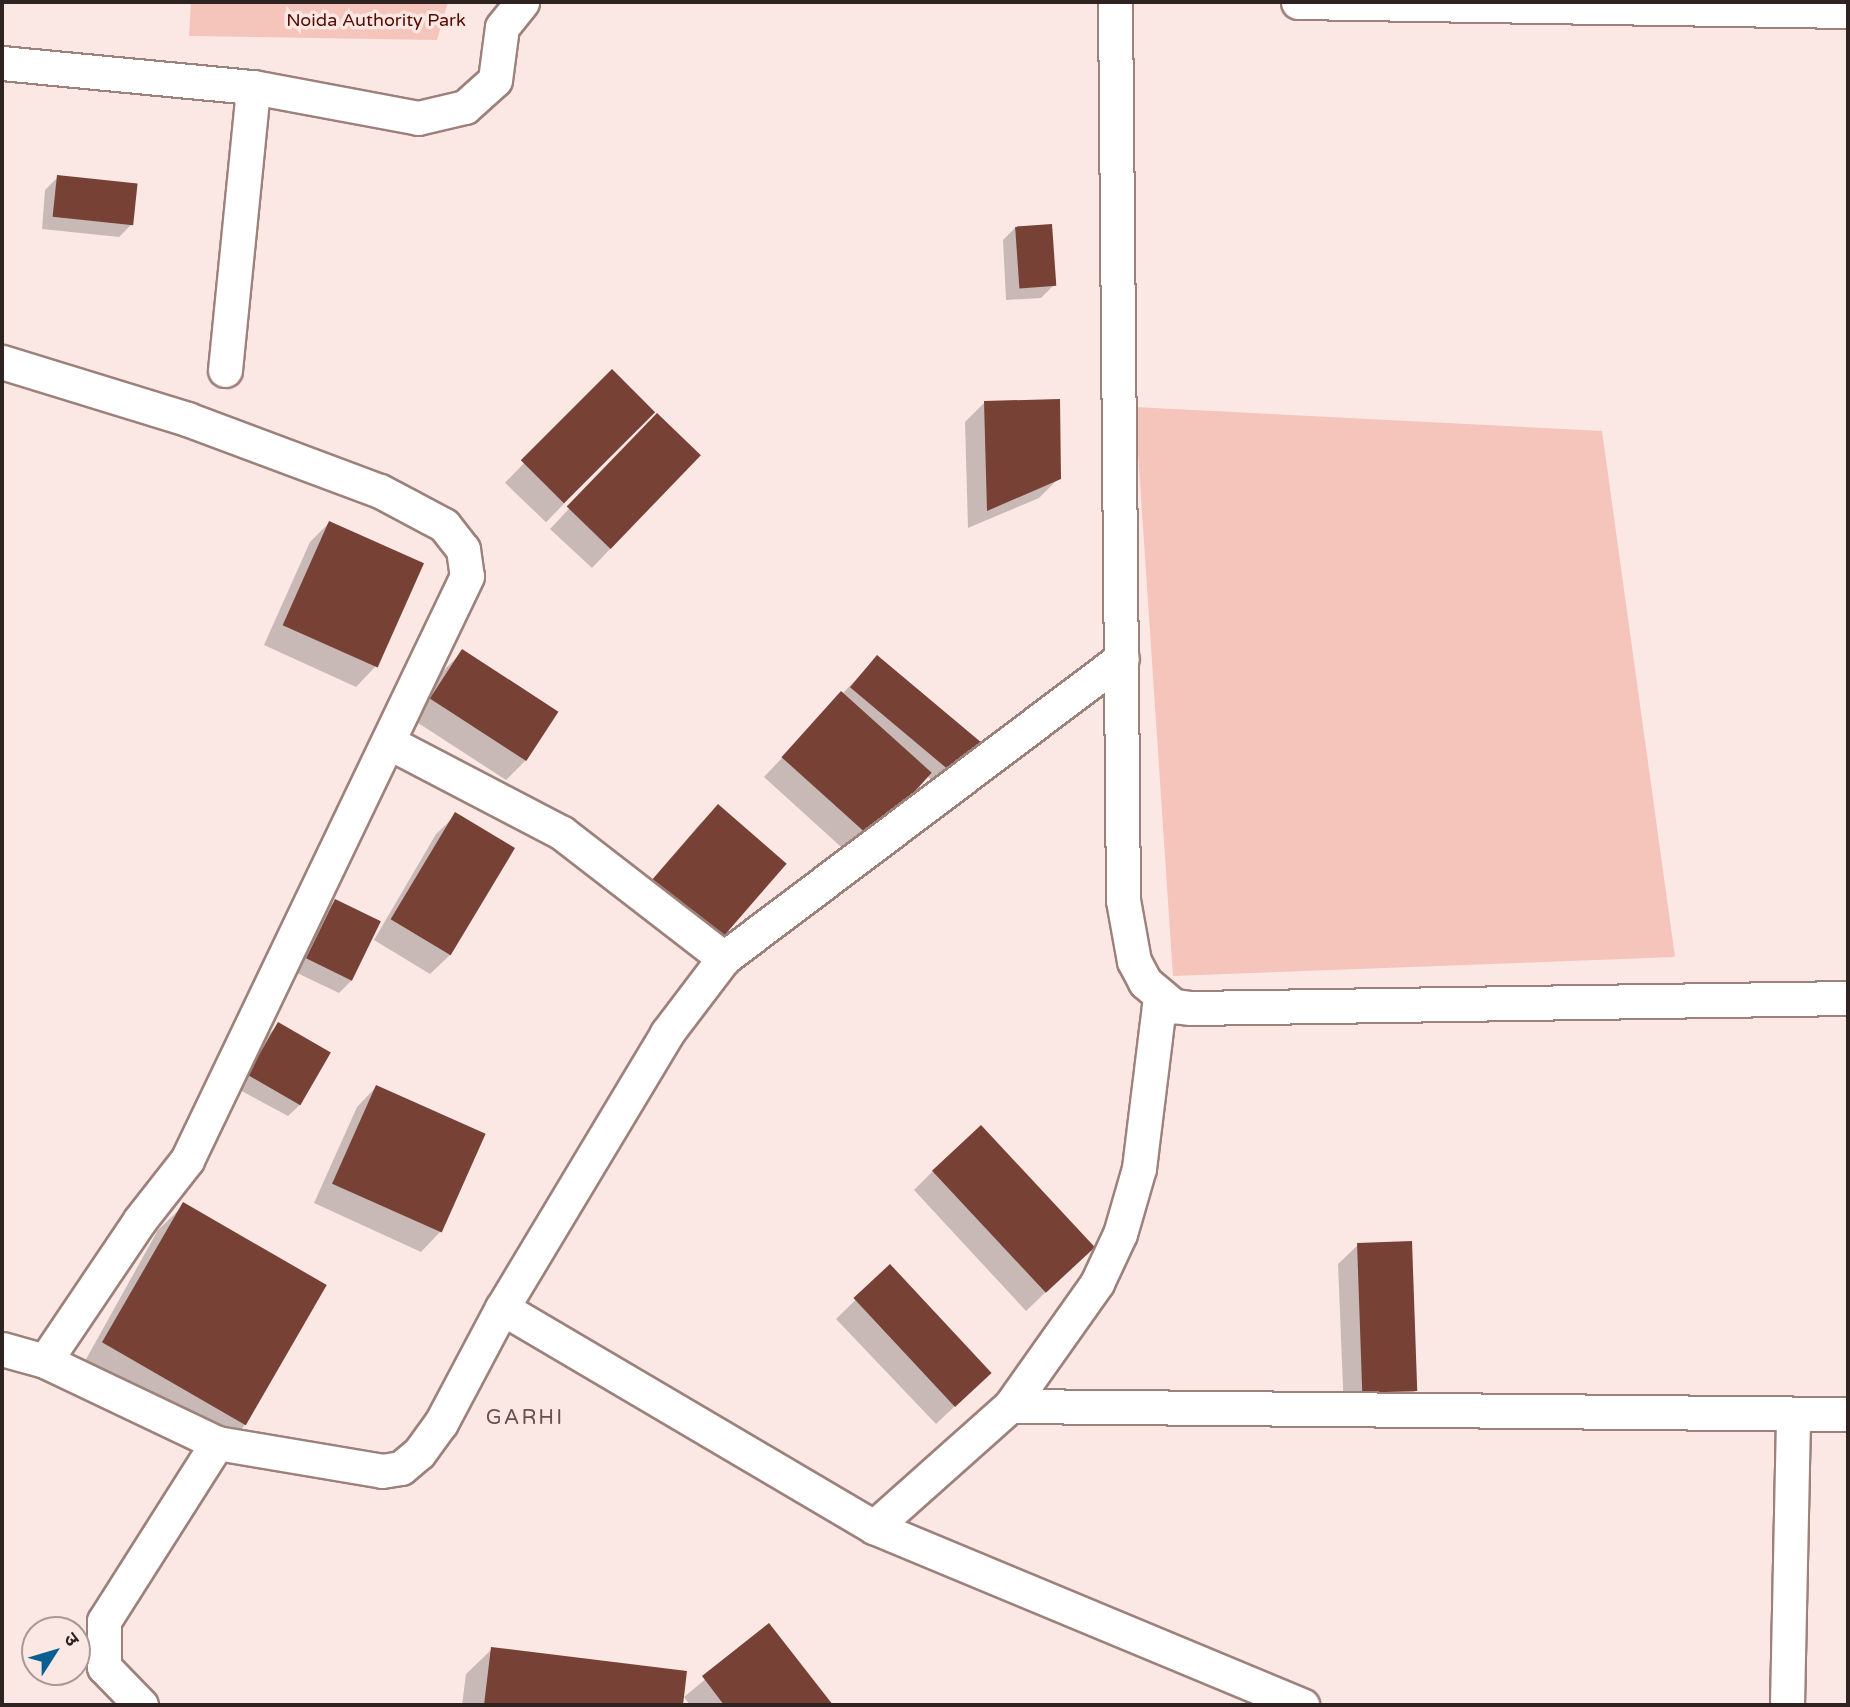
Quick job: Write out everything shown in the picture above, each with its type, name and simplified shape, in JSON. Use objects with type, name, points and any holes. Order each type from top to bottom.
[{"type":"street","points":[[2,63],[253,87],[418,118],[465,107],[495,80],[502,27],[522,2]]},
{"type":"street","points":[[1115,2],[1124,900],[1134,961],[1145,982],[1174,1006],[1191,1008],[1848,998]]},
{"type":"street","points":[[1298,2],[1848,11]]},
{"type":"street","points":[[225,370],[253,87]]},
{"type":"street","points":[[2,362],[187,419],[380,491],[444,525],[463,549],[467,576],[187,1160],[140,1220],[46,1361]]},
{"type":"street","points":[[2,1349],[46,1361],[217,1443],[382,1471],[401,1468],[419,1453],[441,1423],[502,1308],[667,1033],[724,958],[1122,658]]},
{"type":"street","points":[[388,742],[562,833],[724,958]]},
{"type":"street","points":[[874,1527],[1010,1406],[1097,1283],[1120,1234],[1139,1168],[1160,997]]},
{"type":"street","points":[[502,1308],[874,1527],[1302,1705]]},
{"type":"street","points":[[1010,1406],[1848,1414]]},
{"type":"street","points":[[1787,1705],[1793,1414]]},
{"type":"street","points":[[141,1705],[104,1667],[104,1621],[217,1443]]},
{"type":"green space","name":"Noida Authority Park","points":[[191,2],[448,2],[437,40],[189,36]]},
{"type":"green space","points":[[1135,407],[1602,431],[1675,957],[1173,976]]},
{"type":"building","points":[[57,175],[138,183],[133,225],[53,217]]},
{"type":"building","points":[[1052,224],[1056,286],[1019,288],[1015,227]]},
{"type":"building","points":[[612,369],[655,412],[564,503],[521,460]]},
{"type":"building","points":[[1060,399],[1061,479],[987,511],[984,401]]},
{"type":"building","points":[[657,413],[701,455],[611,549],[567,507]]},
{"type":"building","points":[[329,521],[424,563],[378,667],[283,625]]},
{"type":"building","points":[[462,649],[558,712],[526,761],[430,698]]},
{"type":"building","points":[[877,655],[980,742],[953,774],[850,687]]},
{"type":"building","points":[[841,691],[932,773],[872,839],[781,757]]},
{"type":"building","points":[[718,804],[787,864],[720,940],[652,880]]},
{"type":"building","points":[[455,812],[515,848],[451,955],[391,919]]},
{"type":"building","points":[[335,899],[381,921],[352,981],[306,958]]},
{"type":"building","points":[[278,1022],[331,1052],[300,1105],[248,1075]]},
{"type":"building","points":[[376,1085],[486,1134],[442,1232],[332,1184]]},
{"type":"building","points":[[981,1125],[1095,1247],[1046,1293],[932,1171]]},
{"type":"building","points":[[183,1202],[327,1285],[246,1425],[102,1342]]},
{"type":"building","points":[[1412,1241],[1417,1391],[1362,1393],[1357,1243]]},
{"type":"building","points":[[890,1264],[992,1373],[955,1407],[853,1298]]},
{"type":"building","points":[[769,1623],[833,1705],[724,1705],[702,1676]]},
{"type":"building","points":[[491,1647],[687,1671],[683,1705],[484,1705]]},
{"type":"district","name":"GARHI","points":[[525,1418]]}]
